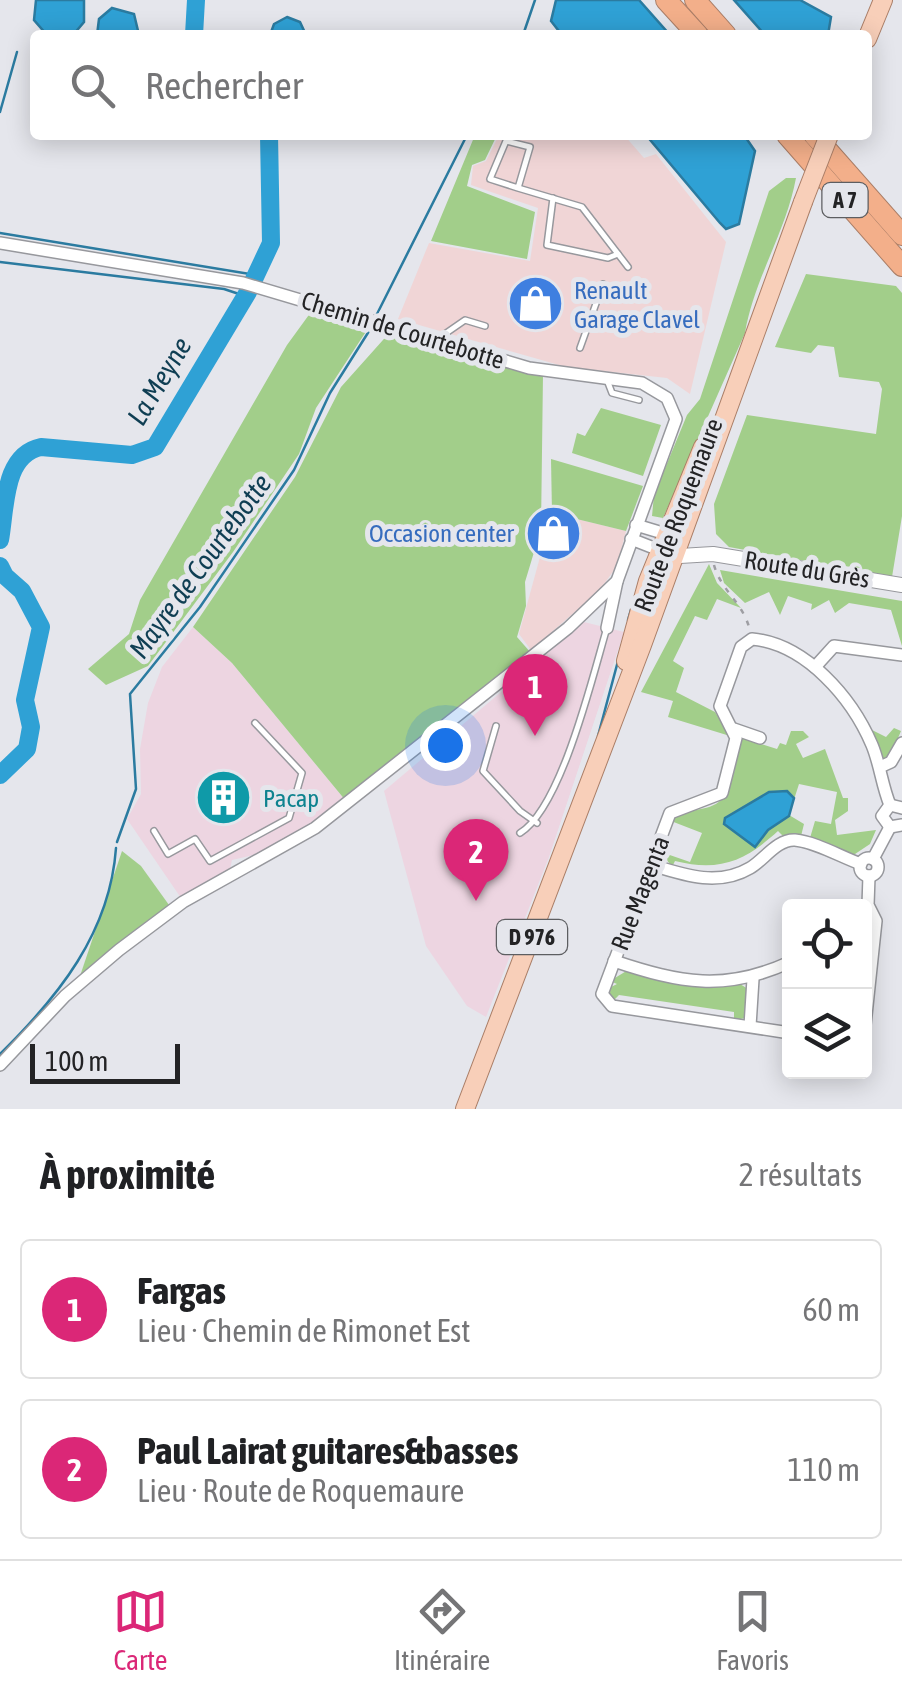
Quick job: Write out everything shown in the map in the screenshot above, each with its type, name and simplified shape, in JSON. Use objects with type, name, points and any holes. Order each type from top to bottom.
[{"type":"highway","points":[[666,0],[693,30]]},
{"type":"highway","points":[[695,0],[722,30]]},
{"type":"highway","name":"A 7","points":[[791,140],[902,266]]},
{"type":"highway","name":"A 7","points":[[818,140],[902,235]]},
{"type":"main road","points":[[871,30],[883,0]]},
{"type":"main road","name":"Route de Roquemaure","points":[[465,1109],[612,717],[670,544],[827,140]]},
{"type":"street","name":"Chemin de Courtebotte","points":[[0,242],[243,282],[529,368],[607,376],[654,388],[673,406],[676,419],[636,525]]},
{"type":"street","points":[[607,628],[617,581],[636,525],[670,544]]},
{"type":"street","points":[[631,540],[670,544]]},
{"type":"street","name":"Route du Grès","points":[[670,544],[902,585]]},
{"type":"street","points":[[0,1065],[65,996],[119,950],[183,902],[316,828],[376,784],[568,628],[617,581]]},
{"type":"street","points":[[752,639],[765,640],[815,667],[858,716],[896,806],[882,816],[896,826],[862,872],[870,876],[867,899]]},
{"type":"street","name":"Rue Magenta","points":[[752,639],[741,646],[720,706],[726,724],[734,729],[722,793],[670,812],[602,994],[612,1006],[782,1031]]},
{"type":"street","points":[[815,667],[834,646],[902,655]]},
{"type":"street","points":[[734,729],[760,738]]},
{"type":"street","points":[[880,767],[891,762],[902,743]]},
{"type":"street","points":[[652,866],[696,878],[724,878],[749,869],[784,842],[797,840],[867,862]]},
{"type":"street","points":[[872,916],[876,922],[872,959]]},
{"type":"street","points":[[614,961],[685,980],[753,979],[782,966]]},
{"type":"street","points":[[750,1026],[753,979]]},
{"type":"lane","points":[[518,188],[530,147],[506,140],[490,180],[582,207],[628,267]]},
{"type":"lane","points":[[553,198],[547,245],[608,258],[618,254]]},
{"type":"lane","points":[[580,348],[603,284]]},
{"type":"lane","points":[[436,340],[465,320],[485,326]]},
{"type":"lane","points":[[607,376],[612,393],[639,400]]},
{"type":"lane","points":[[520,833],[537,823],[570,746],[607,628]]},
{"type":"lane","points":[[154,831],[168,854],[195,838],[210,860],[289,818],[302,773],[255,723]]},
{"type":"lane","points":[[496,726],[483,771],[520,812],[537,823]]},
{"type":"path","points":[[713,554],[722,585],[742,605],[752,639]]},
{"type":"shaded area","points":[[496,140],[628,140],[644,158],[656,154],[726,242],[690,394],[667,378],[566,367],[398,319],[429,243],[530,261],[538,208],[471,185],[473,166],[486,161]]},
{"type":"shaded area","points":[[552,513],[626,531],[617,566],[599,591],[531,650],[519,634]]},
{"type":"shaded area","points":[[584,622],[624,632],[549,857],[486,1017],[467,1006],[426,946],[384,791]]},
{"type":"shaded area","points":[[193,627],[232,663],[346,801],[316,824],[262,853],[232,860],[230,869],[181,898],[127,819],[141,794],[140,749],[148,703],[162,667]]},
{"type":"green space","points":[[473,140],[495,140],[485,160],[472,165],[467,186],[535,212],[527,259],[431,241]]},
{"type":"green space","points":[[786,178],[796,178],[745,333],[663,518],[652,516],[654,495],[687,415],[700,399],[769,191]]},
{"type":"green space","points":[[806,274],[896,286],[902,293],[902,516],[892,577],[729,547],[716,534],[714,504],[747,415],[876,434],[882,389],[879,382],[839,377],[834,347],[818,345],[811,353],[775,347]]},
{"type":"green space","points":[[311,312],[369,327],[316,408],[299,454],[233,552],[148,666],[106,685],[88,669],[129,634],[140,600],[287,345]]},
{"type":"green space","points":[[391,331],[543,374],[541,529],[525,582],[526,606],[517,637],[531,653],[346,801],[232,663],[193,627],[295,477],[341,387]]},
{"type":"green space","points":[[601,408],[661,425],[643,476],[572,453],[577,433],[585,436]]},
{"type":"green space","points":[[551,459],[643,486],[626,531],[552,513]]},
{"type":"green space","points":[[709,564],[717,583],[741,608],[717,599],[707,620],[695,616],[673,661],[684,668],[676,692],[715,712],[730,736],[668,717],[673,701],[641,692]]},
{"type":"green space","points":[[720,570],[902,601],[902,646],[891,610],[849,603],[835,613],[829,600],[811,610],[812,604],[788,596],[780,615],[769,592],[745,603],[724,583]]},
{"type":"green space","points":[[894,728],[901,731],[890,757],[882,762],[870,729],[886,737]]},
{"type":"green space","points":[[791,731],[803,731],[809,737],[796,744],[803,758],[825,749],[843,798],[848,798],[848,811],[835,820],[837,835],[876,830],[870,844],[852,856],[810,838],[815,821],[831,824],[837,792],[799,784],[789,815],[804,824],[801,836],[783,836],[778,831],[743,857],[705,865],[675,861],[672,867],[661,852],[690,862],[702,833],[671,821],[722,799],[733,778],[742,738],[777,749],[780,743],[786,745]]},
{"type":"green space","points":[[122,851],[141,866],[169,905],[79,979]]},
{"type":"green space","points":[[628,970],[740,984],[748,989],[746,1018],[734,1020],[734,1012],[619,995],[613,1001],[607,989],[617,984],[610,981]]},
{"type":"water","points":[[36,0],[84,0],[84,22],[77,30],[43,30],[34,20]]},
{"type":"water","points":[[556,0],[639,0],[666,30],[558,30],[551,21]]},
{"type":"water","points":[[734,0],[800,0],[831,17],[829,30],[761,30]]},
{"type":"water","points":[[112,8],[134,14],[138,30],[98,30],[99,19]]},
{"type":"water","points":[[287,17],[300,22],[304,30],[272,30],[274,24]]},
{"type":"water","points":[[650,140],[747,140],[755,151],[739,224],[726,229]]},
{"type":"water","points":[[787,791],[794,798],[789,816],[768,830],[755,847],[724,824],[725,818],[769,792]]},
{"type":"waterway","name":"La Meyne","points":[[194,30],[196,0]]},
{"type":"waterway","name":"Mayre de Courtebotte","points":[[525,30],[535,0]]},
{"type":"waterway","points":[[0,112],[17,52]]},
{"type":"waterway","name":"La Meyne","points":[[0,540],[8,484],[19,460],[29,452],[41,447],[132,455],[155,447],[248,292],[271,243],[269,140]]},
{"type":"waterway","name":"Mayre de Courtebotte","points":[[377,314],[464,140]]},
{"type":"waterway","points":[[0,233],[256,275]]},
{"type":"waterway","points":[[0,262],[224,289],[245,296]]},
{"type":"waterway","name":"Mayre de Courtebotte","points":[[117,842],[136,789],[130,694],[200,607],[294,470],[330,393],[371,328]]},
{"type":"waterway","name":"La Meyne","points":[[0,566],[22,591],[41,627],[25,700],[31,727],[27,749],[0,775]]},
{"type":"waterway","points":[[628,620],[632,606]]},
{"type":"waterway","points":[[598,736],[618,661]]},
{"type":"waterway","name":"Mayre de Courtebotte","points":[[0,1054],[42,1010],[78,961],[104,908],[116,848]]},
{"type":"place","name":"Renault Garage Clavel","points":[[535,304]]},
{"type":"place","name":"Occasion center","points":[[553,533]]},
{"type":"place","name":"Fargas","points":[[535,736]]},
{"type":"place","name":"Pacap","points":[[224,798]]},
{"type":"place","name":"Paul Lairat guitares&basses","points":[[476,901]]}]
